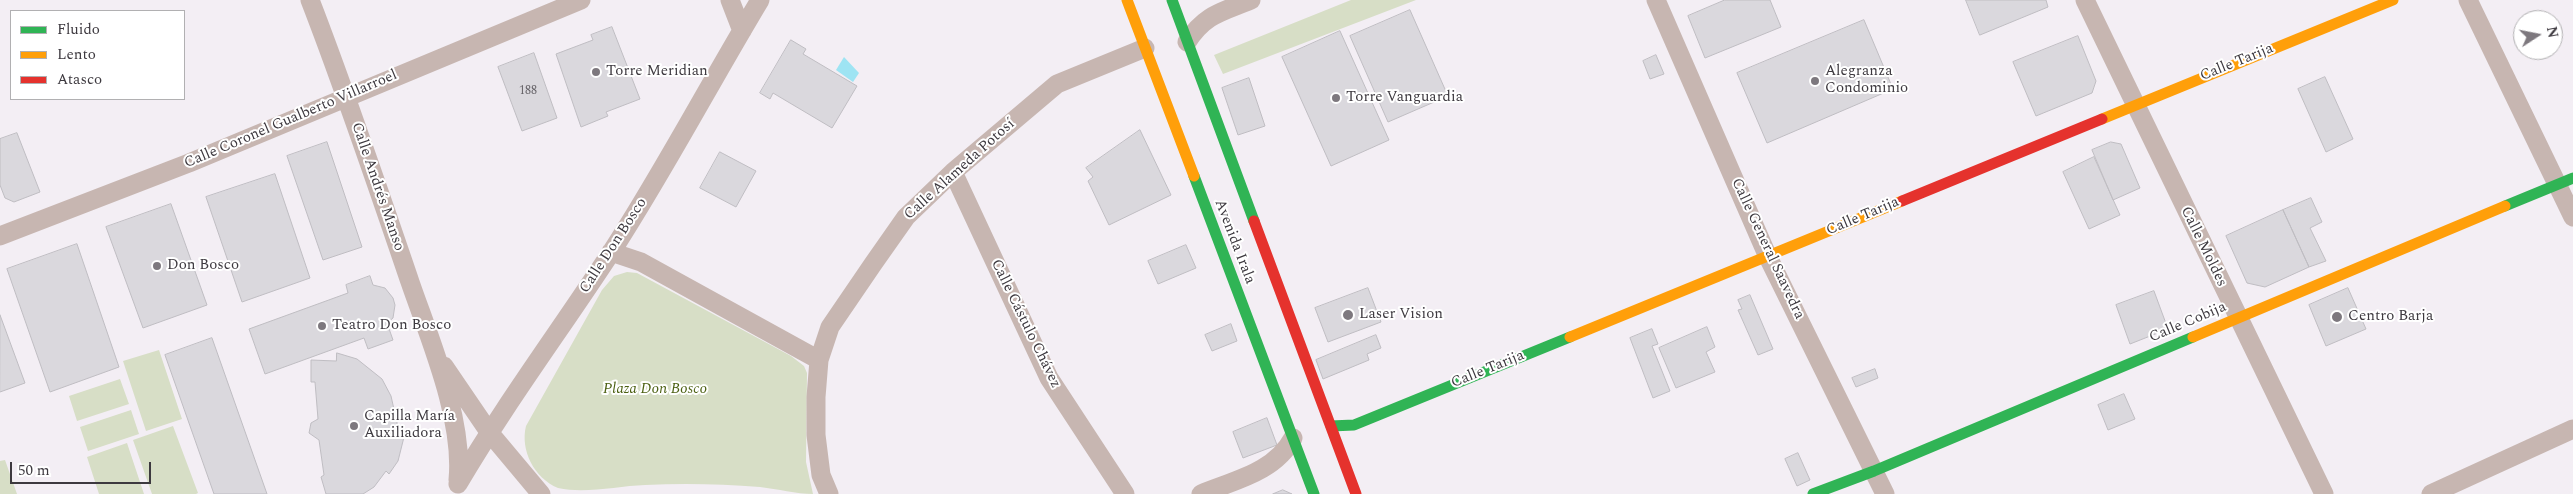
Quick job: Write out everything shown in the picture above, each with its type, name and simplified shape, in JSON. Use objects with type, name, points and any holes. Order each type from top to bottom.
[{"type":"street","name":"Calle Andrés Manso","points":[[310,0],[347,97],[432,346],[457,431],[460,457],[455,489]]},
{"type":"street","name":"Calle Coronel Gualberto Villarroel","points":[[0,236],[189,163],[581,0]]},
{"type":"street","points":[[730,0],[742,30]]},
{"type":"street","name":"Calle Don Bosco","points":[[455,489],[489,432],[652,188],[760,0]]},
{"type":"street","name":"Avenida Irala","points":[[1127,0],[1314,494]]},
{"type":"street","name":"Avenida Irala","points":[[1172,0],[1356,494]]},
{"type":"street","points":[[1187,42],[1197,26],[1210,17],[1251,0]]},
{"type":"street","name":"Calle General Saavedra","points":[[1656,0],[1768,256],[1885,494]]},
{"type":"street","name":"Calle Moldes","points":[[2085,0],[2134,105],[2324,494]]},
{"type":"street","name":"Calle Tarija","points":[[1331,426],[1354,425],[2393,0]]},
{"type":"street","points":[[2468,0],[2565,181],[2573,217]]},
{"type":"street","name":"Calle Alameda Potosí","points":[[829,494],[821,475],[816,435],[816,397],[820,360],[830,327],[901,225],[953,172],[1057,84],[1145,48]]},
{"type":"street","name":"Calle Cástulo Chávez","points":[[953,172],[1049,378],[1124,494]]},
{"type":"street","name":"Calle Cobija","points":[[1814,494],[1874,471],[2565,181]]},
{"type":"street","points":[[611,252],[641,262],[820,360]]},
{"type":"street","name":"Calle Andrés Manso","points":[[432,346],[489,432],[542,494]]},
{"type":"street","points":[[2431,494],[2573,429]]},
{"type":"street","points":[[1201,494],[1270,465],[1280,457],[1293,438]]},
{"type":"green space","points":[[1351,0],[1416,0],[1223,74],[1214,55]]},
{"type":"green space","name":"Plaza Don Bosco","points":[[627,272],[637,273],[791,356],[804,366],[807,373],[806,462],[813,494],[760,487],[703,484],[660,484],[568,490],[558,488],[549,483],[536,470],[527,454],[525,444],[526,426],[602,290],[614,276]]},
{"type":"green space","points":[[159,350],[182,419],[146,431],[123,361]]},
{"type":"green space","points":[[120,379],[129,404],[77,421],[69,396]]},
{"type":"green space","points":[[131,410],[139,434],[88,451],[80,427]]},
{"type":"green space","points":[[173,426],[198,493],[196,494],[152,494],[133,440]]},
{"type":"green space","points":[[127,443],[144,494],[99,494],[87,457]]},
{"type":"green space","points":[[5,460],[17,494],[0,494],[0,461]]},
{"type":"water","points":[[844,57],[859,73],[853,82],[836,70]]},
{"type":"building","points":[[1725,0],[1770,0],[1781,27],[1705,58],[1688,16]]},
{"type":"building","points":[[1966,0],[2046,0],[2048,7],[1980,35]]},
{"type":"building","points":[[1410,10],[1448,96],[1388,122],[1350,36]]},
{"type":"building","name":"Alegranza Condominio","points":[[1864,20],[1893,89],[1767,143],[1737,73]]},
{"type":"building","name":"Torre Meridian","points":[[612,27],[640,99],[606,112],[608,116],[581,127],[556,54],[593,40],[591,35]]},
{"type":"building","name":"Torre Vanguardia","points":[[1340,31],[1389,140],[1331,166],[1282,57]]},
{"type":"building","points":[[2078,36],[2096,81],[2092,93],[2036,116],[2013,62]]},
{"type":"building","points":[[791,40],[806,49],[803,54],[857,86],[832,128],[773,93],[770,99],[760,93]]},
{"type":"building","points":[[534,53],[557,118],[522,131],[498,67]]},
{"type":"building","points":[[1656,55],[1664,74],[1650,79],[1643,61]]},
{"type":"building","points":[[2325,77],[2353,139],[2326,152],[2298,89]]},
{"type":"building","points":[[1249,78],[1265,126],[1238,135],[1222,88]]},
{"type":"building","points":[[1140,130],[1171,195],[1109,225],[1088,181],[1093,177],[1086,168]]},
{"type":"building","points":[[17,133],[40,192],[14,202],[5,198],[0,185],[0,139]]},
{"type":"building","points":[[327,142],[362,247],[323,260],[287,156]]},
{"type":"building","points":[[2111,142],[2121,144],[2140,188],[2113,200],[2092,150]]},
{"type":"building","points":[[720,152],[756,171],[736,207],[700,188]]},
{"type":"building","points":[[2094,157],[2120,215],[2089,229],[2063,172]]},
{"type":"building","points":[[275,174],[310,278],[242,302],[206,197]]},
{"type":"building","points":[[2311,198],[2322,222],[2310,228],[2326,261],[2309,267],[2283,210]]},
{"type":"building","name":"Don Bosco","points":[[171,204],[207,305],[143,328],[106,227]]},
{"type":"building","points":[[2283,210],[2309,267],[2265,287],[2247,283],[2226,236]]},
{"type":"building","points":[[77,244],[119,367],[50,392],[7,269]]},
{"type":"building","points":[[1186,245],[1196,268],[1158,284],[1148,261]]},
{"type":"building","name":"Teatro Don Bosco","points":[[370,276],[373,285],[385,288],[393,298],[395,305],[393,318],[387,323],[393,340],[368,349],[364,338],[265,374],[249,329],[348,293],[346,285]]},
{"type":"building","name":"Laser Vision","points":[[1368,288],[1381,322],[1328,342],[1315,308]]},
{"type":"building","name":"Centro Barja","points":[[2348,288],[2366,329],[2326,346],[2309,305]]},
{"type":"building","points":[[2154,291],[2168,329],[2130,344],[2116,305]]},
{"type":"building","points":[[1750,295],[1773,349],[1758,355],[1738,310],[1742,309],[1738,300]]},
{"type":"building","points":[[0,315],[25,383],[0,392]]},
{"type":"building","points":[[1231,324],[1237,341],[1212,351],[1205,335]]},
{"type":"building","points":[[1707,327],[1715,347],[1706,352],[1715,372],[1676,388],[1659,348]]},
{"type":"building","points":[[1652,329],[1658,344],[1652,346],[1670,391],[1653,398],[1630,338]]},
{"type":"building","points":[[1376,335],[1381,348],[1367,354],[1369,360],[1323,379],[1316,360]]},
{"type":"building","points":[[212,338],[267,494],[214,494],[165,355]]},
{"type":"building","name":"Capilla María Auxiliadora","points":[[337,353],[357,359],[382,379],[391,396],[400,436],[404,437],[398,461],[389,474],[386,471],[374,487],[363,494],[326,494],[321,477],[324,475],[319,440],[309,433],[311,423],[318,419],[315,382],[311,382],[311,360],[336,361]]},
{"type":"building","points":[[1875,369],[1878,378],[1856,387],[1852,378]]},
{"type":"building","points":[[2124,394],[2135,419],[2108,430],[2098,405]]},
{"type":"building","points":[[1267,418],[1277,445],[1243,458],[1233,432]]},
{"type":"building","points":[[1798,453],[1810,480],[1797,486],[1785,459]]},
{"type":"building","points":[[1283,490],[1292,494],[1273,494]]},
{"type":"traffic: fast","points":[[1172,0],[1254,221]]},
{"type":"traffic: fast","points":[[1194,176],[1314,494]]},
{"type":"traffic: fast","points":[[2505,206],[2573,178]]},
{"type":"traffic: fast","points":[[1331,426],[1354,425],[1570,337]]},
{"type":"traffic: fast","points":[[1813,494],[1874,471],[2193,337]]},
{"type":"traffic: slow","points":[[1127,0],[1194,176]]},
{"type":"traffic: slow","points":[[2102,119],[2393,0]]},
{"type":"traffic: slow","points":[[1570,337],[1902,201]]},
{"type":"traffic: slow","points":[[2193,337],[2505,206]]},
{"type":"traffic: jam","points":[[1902,201],[2102,119]]},
{"type":"traffic: jam","points":[[1254,221],[1356,494]]},
{"type":"place","name":"Torre Meridian","points":[[596,72]]},
{"type":"place","name":"Alegranza Condominio","points":[[1815,81]]},
{"type":"place","name":"Torre Vanguardia","points":[[1336,98]]},
{"type":"place","name":"Don Bosco","points":[[157,266]]},
{"type":"place","name":"Laser Vision","points":[[1348,315]]},
{"type":"place","name":"Centro Barja","points":[[2337,317]]},
{"type":"place","name":"Teatro Don Bosco","points":[[322,326]]},
{"type":"place","name":"Capilla María Auxiliadora","points":[[354,426]]}]
